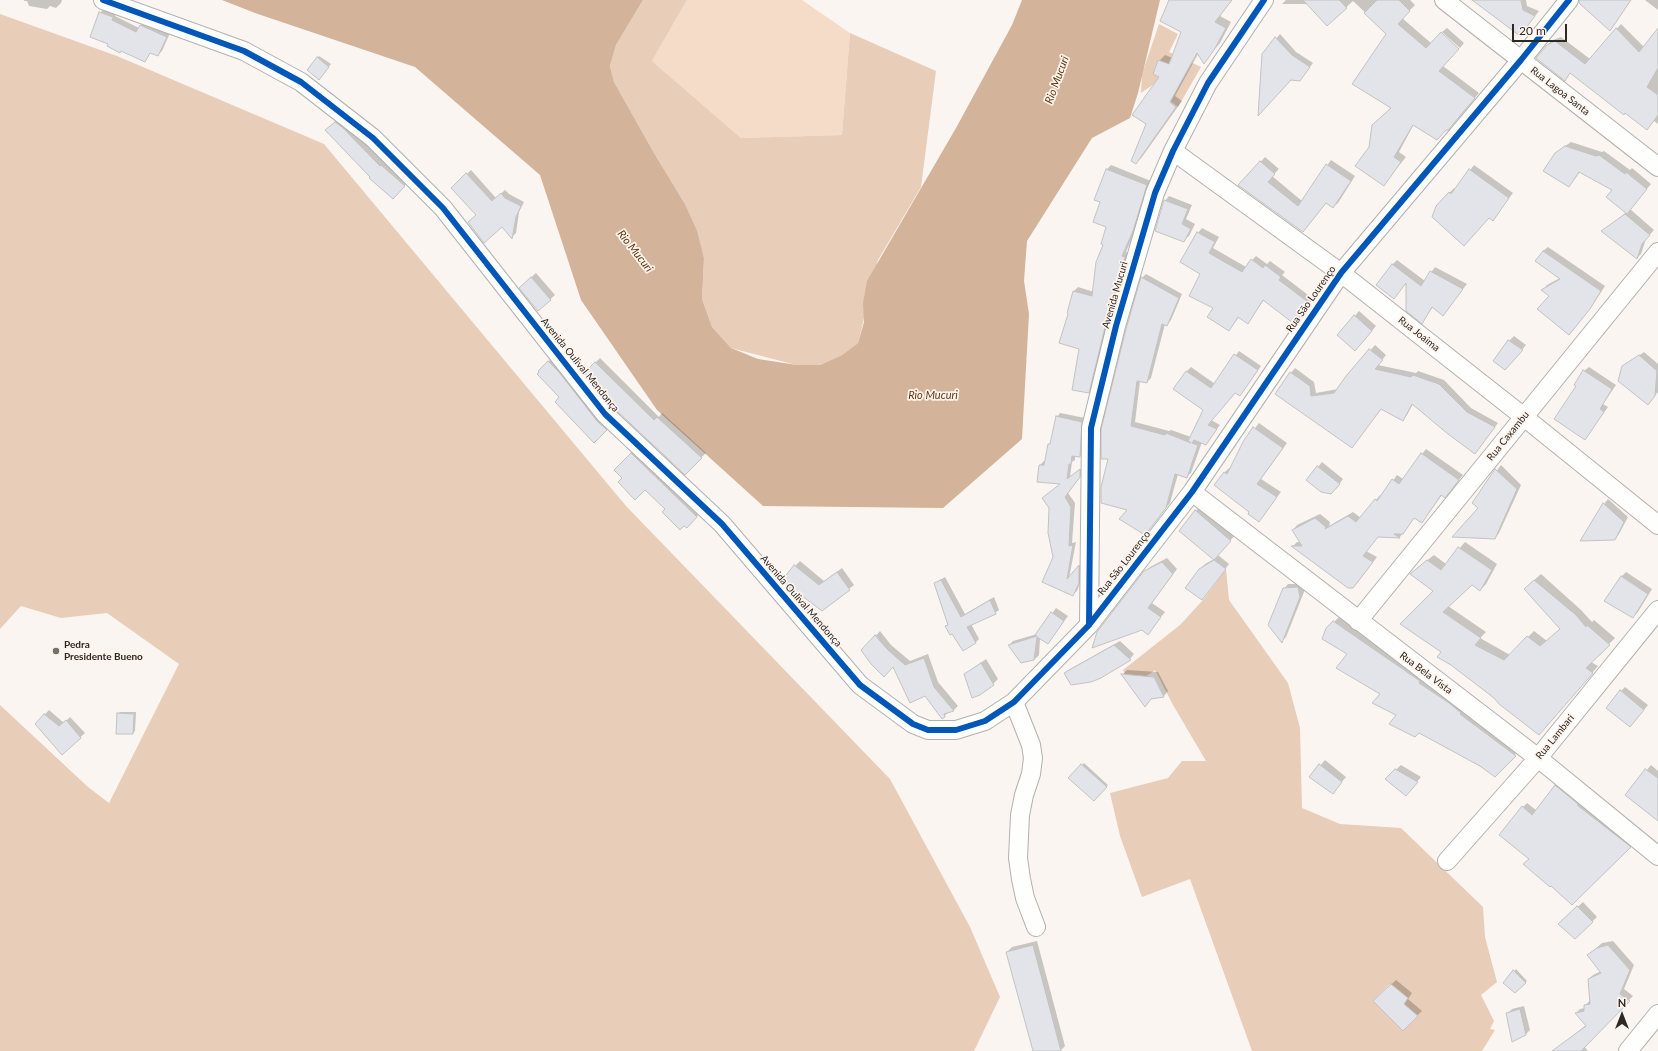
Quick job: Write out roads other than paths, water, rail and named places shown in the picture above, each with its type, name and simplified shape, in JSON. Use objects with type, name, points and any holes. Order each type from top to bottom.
[{"type":"street","name":"Avenida Oulival Mendonça","points":[[103,0],[244,51],[301,82],[373,138],[443,208],[605,414],[722,524],[860,685],[913,724],[928,730],[956,730],[985,721],[1014,702],[1089,625]]},
{"type":"street","name":"Avenida Mucuri","points":[[1089,625],[1091,428],[1116,326],[1155,193],[1173,151],[1208,83],[1264,0]]},
{"type":"street","name":"Rua Lagoa Santa","points":[[1444,0],[1658,167]]},
{"type":"street","name":"Rua São Lourenço","points":[[1089,625],[1192,492],[1341,273],[1521,60],[1569,0]]},
{"type":"street","name":"Rua Joaima","points":[[1173,151],[1341,273],[1658,525]]},
{"type":"street","name":"Rua Caxambu","points":[[1358,621],[1658,252]]},
{"type":"street","name":"Rua Bela Vista","points":[[1192,492],[1538,758],[1658,856]]},
{"type":"street","name":"Rua Lambari","points":[[1447,861],[1538,758],[1658,610]]},
{"type":"street","points":[[1014,702],[1031,746],[1033,758],[1031,774],[1024,795],[1020,815],[1018,858],[1025,898],[1036,927]]},
{"type":"street","points":[[1628,1051],[1658,1014]]},
{"type":"water","name":"Rio Mucuri","points":[[222,0],[643,0],[616,45],[610,66],[614,82],[685,204],[697,231],[704,258],[702,299],[712,327],[731,348],[758,359],[797,365],[820,365],[842,355],[858,343],[864,322],[863,303],[867,281],[956,128],[1012,25],[1022,0],[1160,0],[1138,93],[1130,118],[1092,138],[1027,241],[1024,281],[1029,314],[1022,439],[943,508],[763,506],[657,410],[581,300],[540,175],[415,67],[255,13]]},
{"type":"place","name":"Pedra Presidente Bueno","points":[[56,651]]}]
